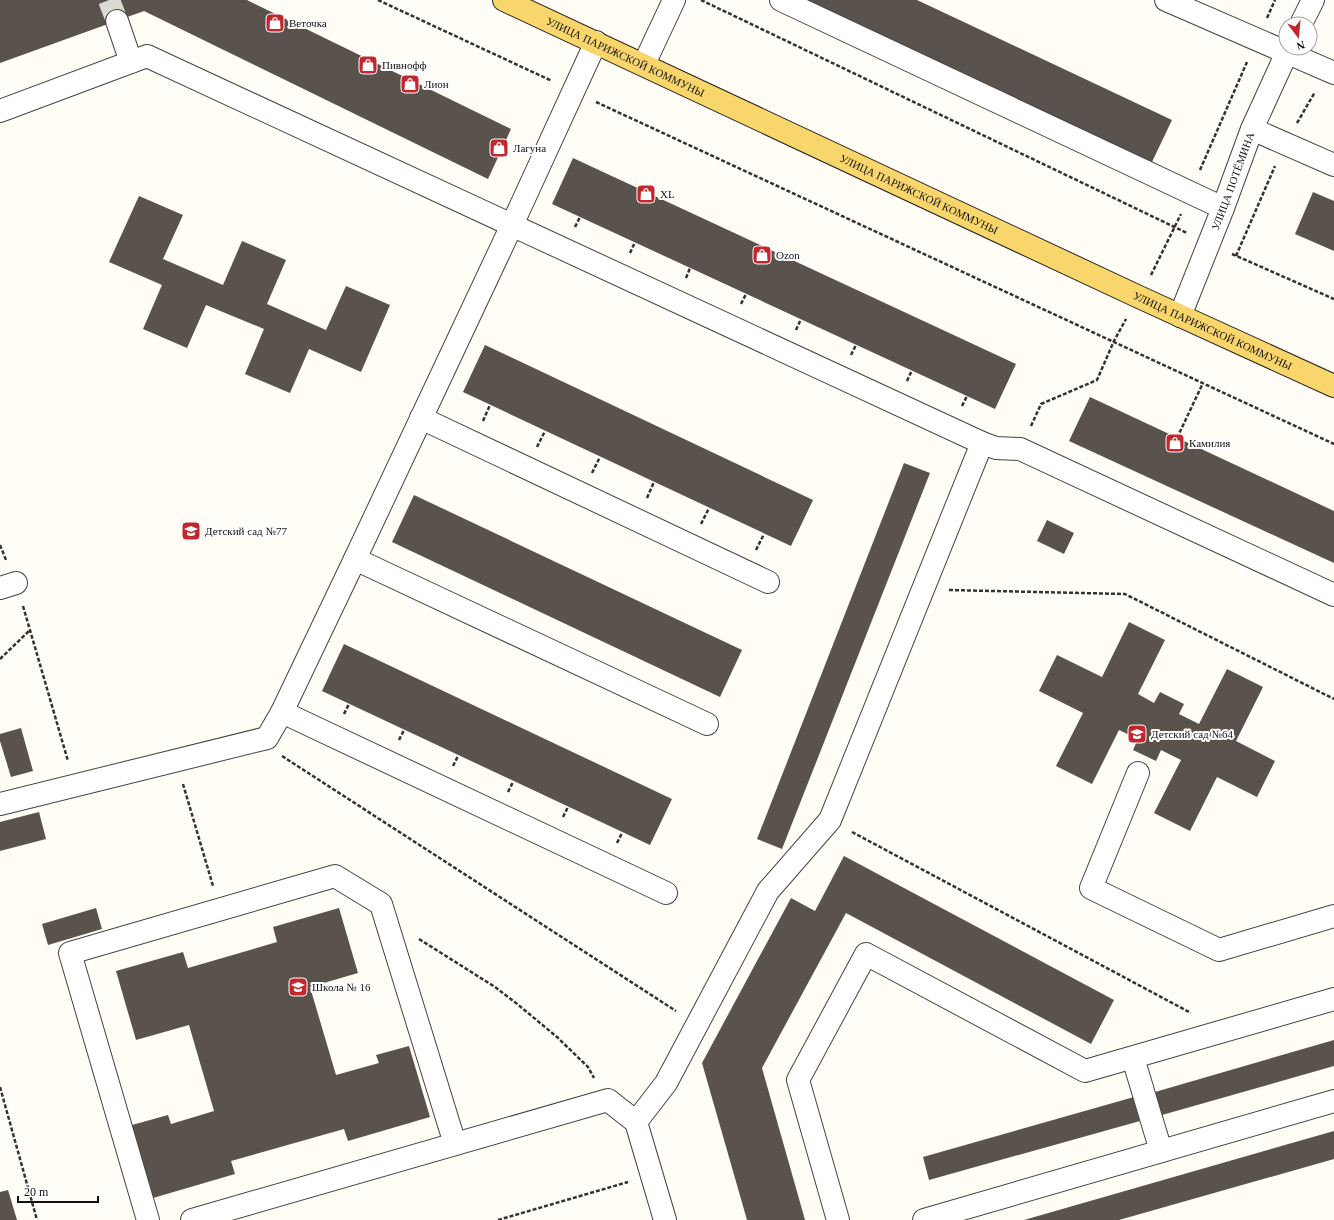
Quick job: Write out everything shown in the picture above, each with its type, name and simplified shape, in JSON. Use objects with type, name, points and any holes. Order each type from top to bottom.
[{"type":"main road","name":"УЛИЦА ПАРИЖСКОЙ КОММУНЫ","points":[[504,0],[644,64],[1139,297],[1334,386]]},
{"type":"street","points":[[644,64],[674,0]]},
{"type":"street","points":[[782,0],[1223,208]]},
{"type":"street","points":[[1166,0],[1257,40],[1278,47]]},
{"type":"street","points":[[1305,16],[1313,0]]},
{"type":"street","points":[[117,21],[131,62]]},
{"type":"street","points":[[0,804],[75,784],[267,738],[282,712],[355,559],[596,42]]},
{"type":"street","points":[[0,111],[147,56],[982,443],[996,448],[1020,449],[1334,595]]},
{"type":"street","name":"УЛИЦА ПОТЁМИНА","points":[[1180,316],[1223,208],[1252,129],[1284,56]]},
{"type":"street","points":[[1299,56],[1334,74]]},
{"type":"street","points":[[1252,129],[1334,165]]},
{"type":"street","points":[[421,418],[768,582]]},
{"type":"street","points":[[636,1122],[666,1083],[768,891],[830,820],[982,443]]},
{"type":"street","points":[[355,559],[707,724]]},
{"type":"street","points":[[282,712],[666,893]]},
{"type":"street","points":[[1138,773],[1091,888],[1219,950],[1334,916]]},
{"type":"street","points":[[148,1220],[70,953],[335,876],[381,904],[455,1144]]},
{"type":"street","points":[[838,1220],[798,1080],[866,954],[1085,1071],[1334,999]]},
{"type":"street","points":[[1132,1058],[1161,1151]]},
{"type":"street","points":[[192,1220],[608,1100],[636,1122],[665,1220]]},
{"type":"street","points":[[924,1220],[1334,1101]]},
{"type":"path","points":[[378,0],[1334,444]]},
{"type":"path","points":[[701,0],[1208,243],[1334,299]]},
{"type":"path","points":[[1020,449],[1041,404],[1097,380],[1114,341],[1139,297],[1175,227],[1275,0]]},
{"type":"path","points":[[1177,438],[1203,383]]},
{"type":"path","points":[[0,545],[8,586],[30,630],[75,784]]},
{"type":"path","points":[[922,590],[1125,594],[1334,699]]},
{"type":"path","points":[[0,659],[30,630]]},
{"type":"path","points":[[257,740],[697,1024]]},
{"type":"path","points":[[188,801],[220,910]]},
{"type":"path","points":[[830,820],[1224,1031]]},
{"type":"path","points":[[413,936],[495,987],[557,1037],[588,1067],[608,1100]]},
{"type":"path","points":[[0,1087],[37,1220]]},
{"type":"path","points":[[498,1220],[652,1175]]},
{"type":"building","points":[[0,0],[247,0],[511,129],[488,179],[144,11],[0,63]]},
{"type":"building","points":[[807,0],[917,0],[1172,120],[1152,162]]},
{"type":"building","points":[[573,158],[1016,364],[995,409],[552,204]]},
{"type":"building","points":[[1313,192],[1334,201],[1334,251],[1295,234]]},
{"type":"building","points":[[139,196],[183,215],[163,259],[223,285],[242,241],[286,260],[267,304],[326,330],[346,286],[390,305],[361,372],[309,349],[290,393],[245,374],[264,329],[206,305],[187,348],[143,329],[162,285],[109,262]]},
{"type":"building","points":[[485,345],[813,500],[791,546],[463,392]]},
{"type":"building","points":[[1090,397],[1334,511],[1334,563],[1069,441]]},
{"type":"building","points":[[904,463],[930,473],[782,849],[757,839]]},
{"type":"building","points":[[414,495],[742,650],[720,697],[392,542]]},
{"type":"building","points":[[1047,520],[1074,533],[1064,554],[1037,541]]},
{"type":"building","points":[[1129,622],[1165,640],[1138,694],[1154,703],[1160,692],[1184,704],[1179,714],[1199,724],[1227,669],[1263,687],[1236,741],[1275,761],[1257,797],[1217,777],[1190,831],[1154,813],[1181,760],[1161,750],[1156,761],[1133,750],[1138,739],[1119,730],[1092,784],[1056,766],[1083,713],[1039,691],[1057,655],[1102,677]]},
{"type":"building","points":[[344,644],[672,799],[650,845],[322,691]]},
{"type":"building","points":[[21,728],[33,771],[11,777],[0,741],[0,734]]},
{"type":"building","points":[[39,812],[46,839],[0,851],[0,822]]},
{"type":"building","points":[[844,856],[1114,1000],[1091,1044],[846,913],[762,1068],[805,1220],[747,1220],[702,1063],[791,898],[815,911]]},
{"type":"building","points":[[96,908],[102,929],[48,945],[42,924]]},
{"type":"building","points":[[339,908],[358,973],[310,987],[336,1075],[379,1063],[376,1055],[409,1046],[430,1117],[348,1141],[344,1129],[231,1161],[235,1174],[153,1198],[132,1125],[168,1115],[171,1124],[214,1111],[189,1025],[136,1040],[116,971],[183,952],[188,968],[277,942],[273,927]]},
{"type":"building","points":[[1334,1040],[1334,1066],[1162,1115],[1155,1092]]},
{"type":"building","points":[[1134,1097],[1140,1121],[929,1180],[923,1157]]},
{"type":"building","points":[[1334,1131],[1334,1159],[1119,1220],[1024,1220]]},
{"type":"building","points":[[8,1190],[17,1220],[0,1220],[0,1192]]},
{"type":"tunnel","points":[[109,0],[117,21]]},
{"type":"place","name":"Веточка","points":[[275,23]]},
{"type":"place","name":"Пивнофф","points":[[368,65]]},
{"type":"place","name":"Лион","points":[[410,84]]},
{"type":"place","name":"Лагуна","points":[[499,148]]},
{"type":"place","name":"XL","points":[[646,194]]},
{"type":"place","name":"Ozon","points":[[762,255]]},
{"type":"place","name":"Камилия","points":[[1175,443]]},
{"type":"place","name":"Детский сад №77","points":[[191,531]]},
{"type":"place","name":"Детский сад №64","points":[[1137,734]]},
{"type":"place","name":"Школа № 16","points":[[298,987]]}]
